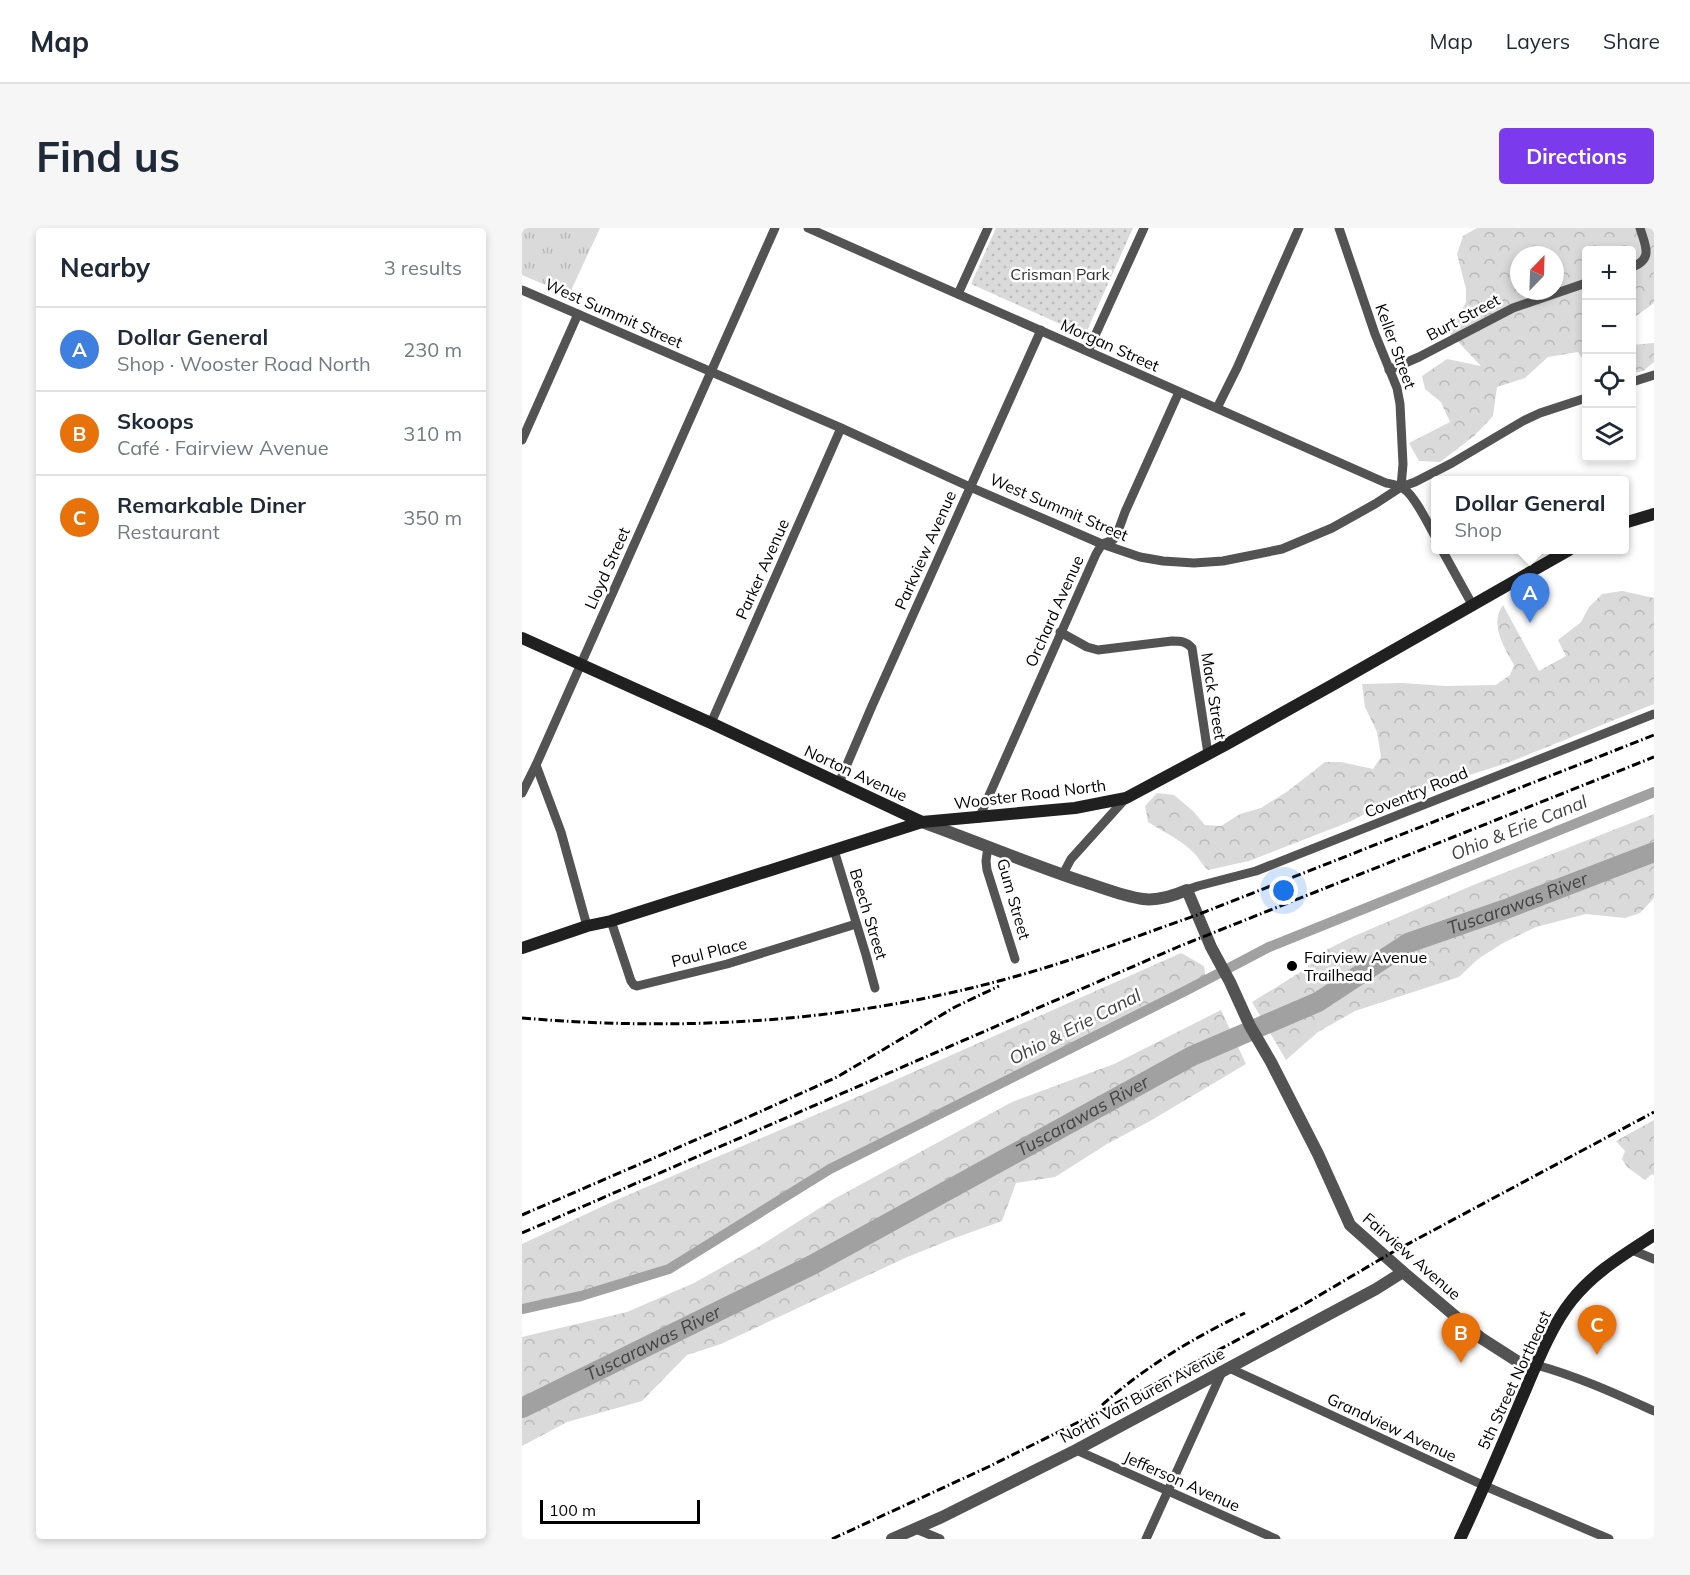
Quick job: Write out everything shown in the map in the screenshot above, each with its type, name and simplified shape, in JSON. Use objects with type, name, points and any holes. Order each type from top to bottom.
[{"type":"main road","points":[[1629,522],[1654,514]]},
{"type":"main road","name":"Wooster Road North","points":[[522,948],[921,822],[1075,808],[1126,798],[1473,606],[1561,554]]},
{"type":"main road","name":"Norton Avenue","points":[[522,638],[711,723],[921,822]]},
{"type":"main road","name":"5th Street Northeast","points":[[1460,1539],[1536,1365],[1562,1315],[1586,1284],[1654,1235]]},
{"type":"street","name":"Lloyd Street","points":[[522,793],[582,664],[775,228]]},
{"type":"street","name":"Morgan Street","points":[[808,228],[831,232],[958,294],[1386,483],[1401,486]]},
{"type":"street","points":[[958,294],[988,228]]},
{"type":"street","points":[[1088,351],[1144,228]]},
{"type":"street","points":[[1218,408],[1238,368],[1299,228]]},
{"type":"street","name":"Keller Street","points":[[1339,228],[1375,334],[1397,388],[1403,464],[1401,486]]},
{"type":"street","points":[[1636,265],[1643,261],[1647,249],[1640,228]]},
{"type":"street","name":"Burt Street","points":[[1389,370],[1513,308],[1582,285]]},
{"type":"street","name":"West Summit Street","points":[[522,290],[1102,544],[1140,557],[1163,561],[1194,563],[1223,561],[1282,549],[1315,536],[1375,504],[1401,486],[1415,482],[1452,463],[1523,421],[1582,400]]},
{"type":"street","points":[[522,440],[578,314]]},
{"type":"street","name":"Parkview Avenue","points":[[839,783],[1041,330]]},
{"type":"street","points":[[1636,381],[1654,375]]},
{"type":"street","name":"Orchard Avenue","points":[[979,818],[1096,554],[1102,544],[1113,540],[1117,534],[1179,392]]},
{"type":"street","name":"Parker Avenue","points":[[711,723],[841,428]]},
{"type":"street","points":[[1401,486],[1412,497],[1431,529]]},
{"type":"street","points":[[1445,554],[1473,606]]},
{"type":"street","name":"Mack Street","points":[[1060,632],[1098,650],[1172,641],[1189,644],[1192,648],[1208,754]]},
{"type":"street","name":"Coventry Road","points":[[1187,890],[1256,871],[1654,714]]},
{"type":"street","points":[[536,765],[561,832],[587,926]]},
{"type":"street","points":[[1063,874],[1071,859],[1126,798]]},
{"type":"street","name":"Norton Avenue","points":[[921,822],[1123,895],[1158,900],[1187,890]]},
{"type":"street","name":"Gum Street","points":[[988,846],[987,870],[1015,959]]},
{"type":"street","name":"Beech Street","points":[[834,850],[875,988]]},
{"type":"street","name":"Fairview Avenue","points":[[1187,890],[1250,1026],[1318,1155],[1350,1225],[1494,1347],[1520,1363],[1536,1365],[1593,1385],[1654,1411]]},
{"type":"street","name":"Paul Place","points":[[611,921],[631,981],[637,986],[727,964],[856,924]]},
{"type":"street","points":[[1632,1250],[1654,1260]]},
{"type":"street","name":"North Van Buren Avenue","points":[[892,1539],[942,1517],[1076,1449],[1376,1289],[1403,1272]]},
{"type":"street","points":[[1146,1539],[1225,1370]]},
{"type":"street","name":"Grandview Avenue","points":[[1225,1370],[1609,1539]]},
{"type":"street","name":"Jefferson Avenue","points":[[1076,1449],[1276,1539]]},
{"type":"street","points":[[916,1528],[940,1539]]},
{"type":"green space","points":[[522,228],[600,228],[569,295],[522,275]]},
{"type":"green space","name":"Crisman Park","points":[[996,228],[1133,228],[1085,335],[971,284]]},
{"type":"green space","points":[[1477,228],[1654,228],[1654,303],[1636,316],[1636,246],[1582,246],[1582,358],[1578,352],[1548,357],[1525,378],[1497,387],[1493,416],[1474,436],[1440,462],[1419,461],[1409,443],[1450,422],[1441,402],[1425,389],[1422,376],[1447,359],[1481,366],[1441,324],[1457,319],[1466,302],[1466,289],[1457,254],[1463,236]]},
{"type":"green space","points":[[1654,343],[1654,362],[1643,371],[1636,372],[1636,354],[1636,345]]},
{"type":"green space","points":[[1622,591],[1654,598],[1654,704],[1510,762],[1392,800],[1349,822],[1249,861],[1208,870],[1185,845],[1148,822],[1145,806],[1157,793],[1174,795],[1205,825],[1221,826],[1240,814],[1261,808],[1288,791],[1325,762],[1341,762],[1373,769],[1381,757],[1377,732],[1365,707],[1362,684],[1496,685],[1510,675],[1514,665],[1502,643],[1498,628],[1497,620],[1503,605],[1539,671],[1566,656],[1558,640],[1581,622],[1589,607],[1602,594]]},
{"type":"green space","points":[[1654,814],[1654,898],[1640,913],[1625,918],[1586,914],[1536,927],[1503,943],[1478,959],[1459,977],[1355,1011],[1318,1032],[1286,1060],[1252,1002],[1304,970],[1326,950],[1352,937],[1478,883]]},
{"type":"green space","points":[[1181,953],[1204,966],[1206,980],[830,1169],[669,1269],[522,1307],[522,1244],[614,1201],[857,1097]]},
{"type":"green space","points":[[1221,1010],[1246,1064],[1107,1144],[1055,1177],[1016,1183],[1002,1221],[905,1258],[721,1344],[687,1355],[642,1401],[567,1422],[522,1446],[522,1337],[627,1312],[694,1283],[758,1247],[834,1199],[1012,1102],[1114,1064]]},
{"type":"green space","points":[[1654,1120],[1654,1175],[1652,1174],[1645,1180],[1627,1167],[1622,1159],[1625,1151],[1616,1141]]},
{"type":"waterway","name":"Ohio & Erie Canal","points":[[522,1309],[581,1296],[669,1269],[830,1169],[1269,947],[1654,792]]},
{"type":"waterway","name":"Tuscarawas River","points":[[522,1408],[812,1265],[1192,1056],[1318,1002],[1408,943],[1506,909],[1654,852]]},
{"type":"railway","points":[[522,1018],[647,1024],[771,1020],[895,1004],[956,992],[1062,962],[1197,915],[1654,735]]},
{"type":"railway","points":[[522,1233],[1180,946],[1654,757]]},
{"type":"railway","points":[[522,1215],[837,1077],[955,1007],[999,986]]},
{"type":"railway","points":[[832,1539],[988,1467],[1147,1388],[1303,1305],[1391,1253],[1654,1112]]},
{"type":"railway","points":[[1102,1405],[1170,1354],[1245,1313]]},
{"type":"place","name":"Dollar General","points":[[1530,623]]},
{"type":"place","name":"Fairview Avenue Trailhead","points":[[1292,966]]},
{"type":"place","name":"Remarkable Diner","points":[[1597,1355]]},
{"type":"place","name":"Skoops","points":[[1461,1363]]}]
